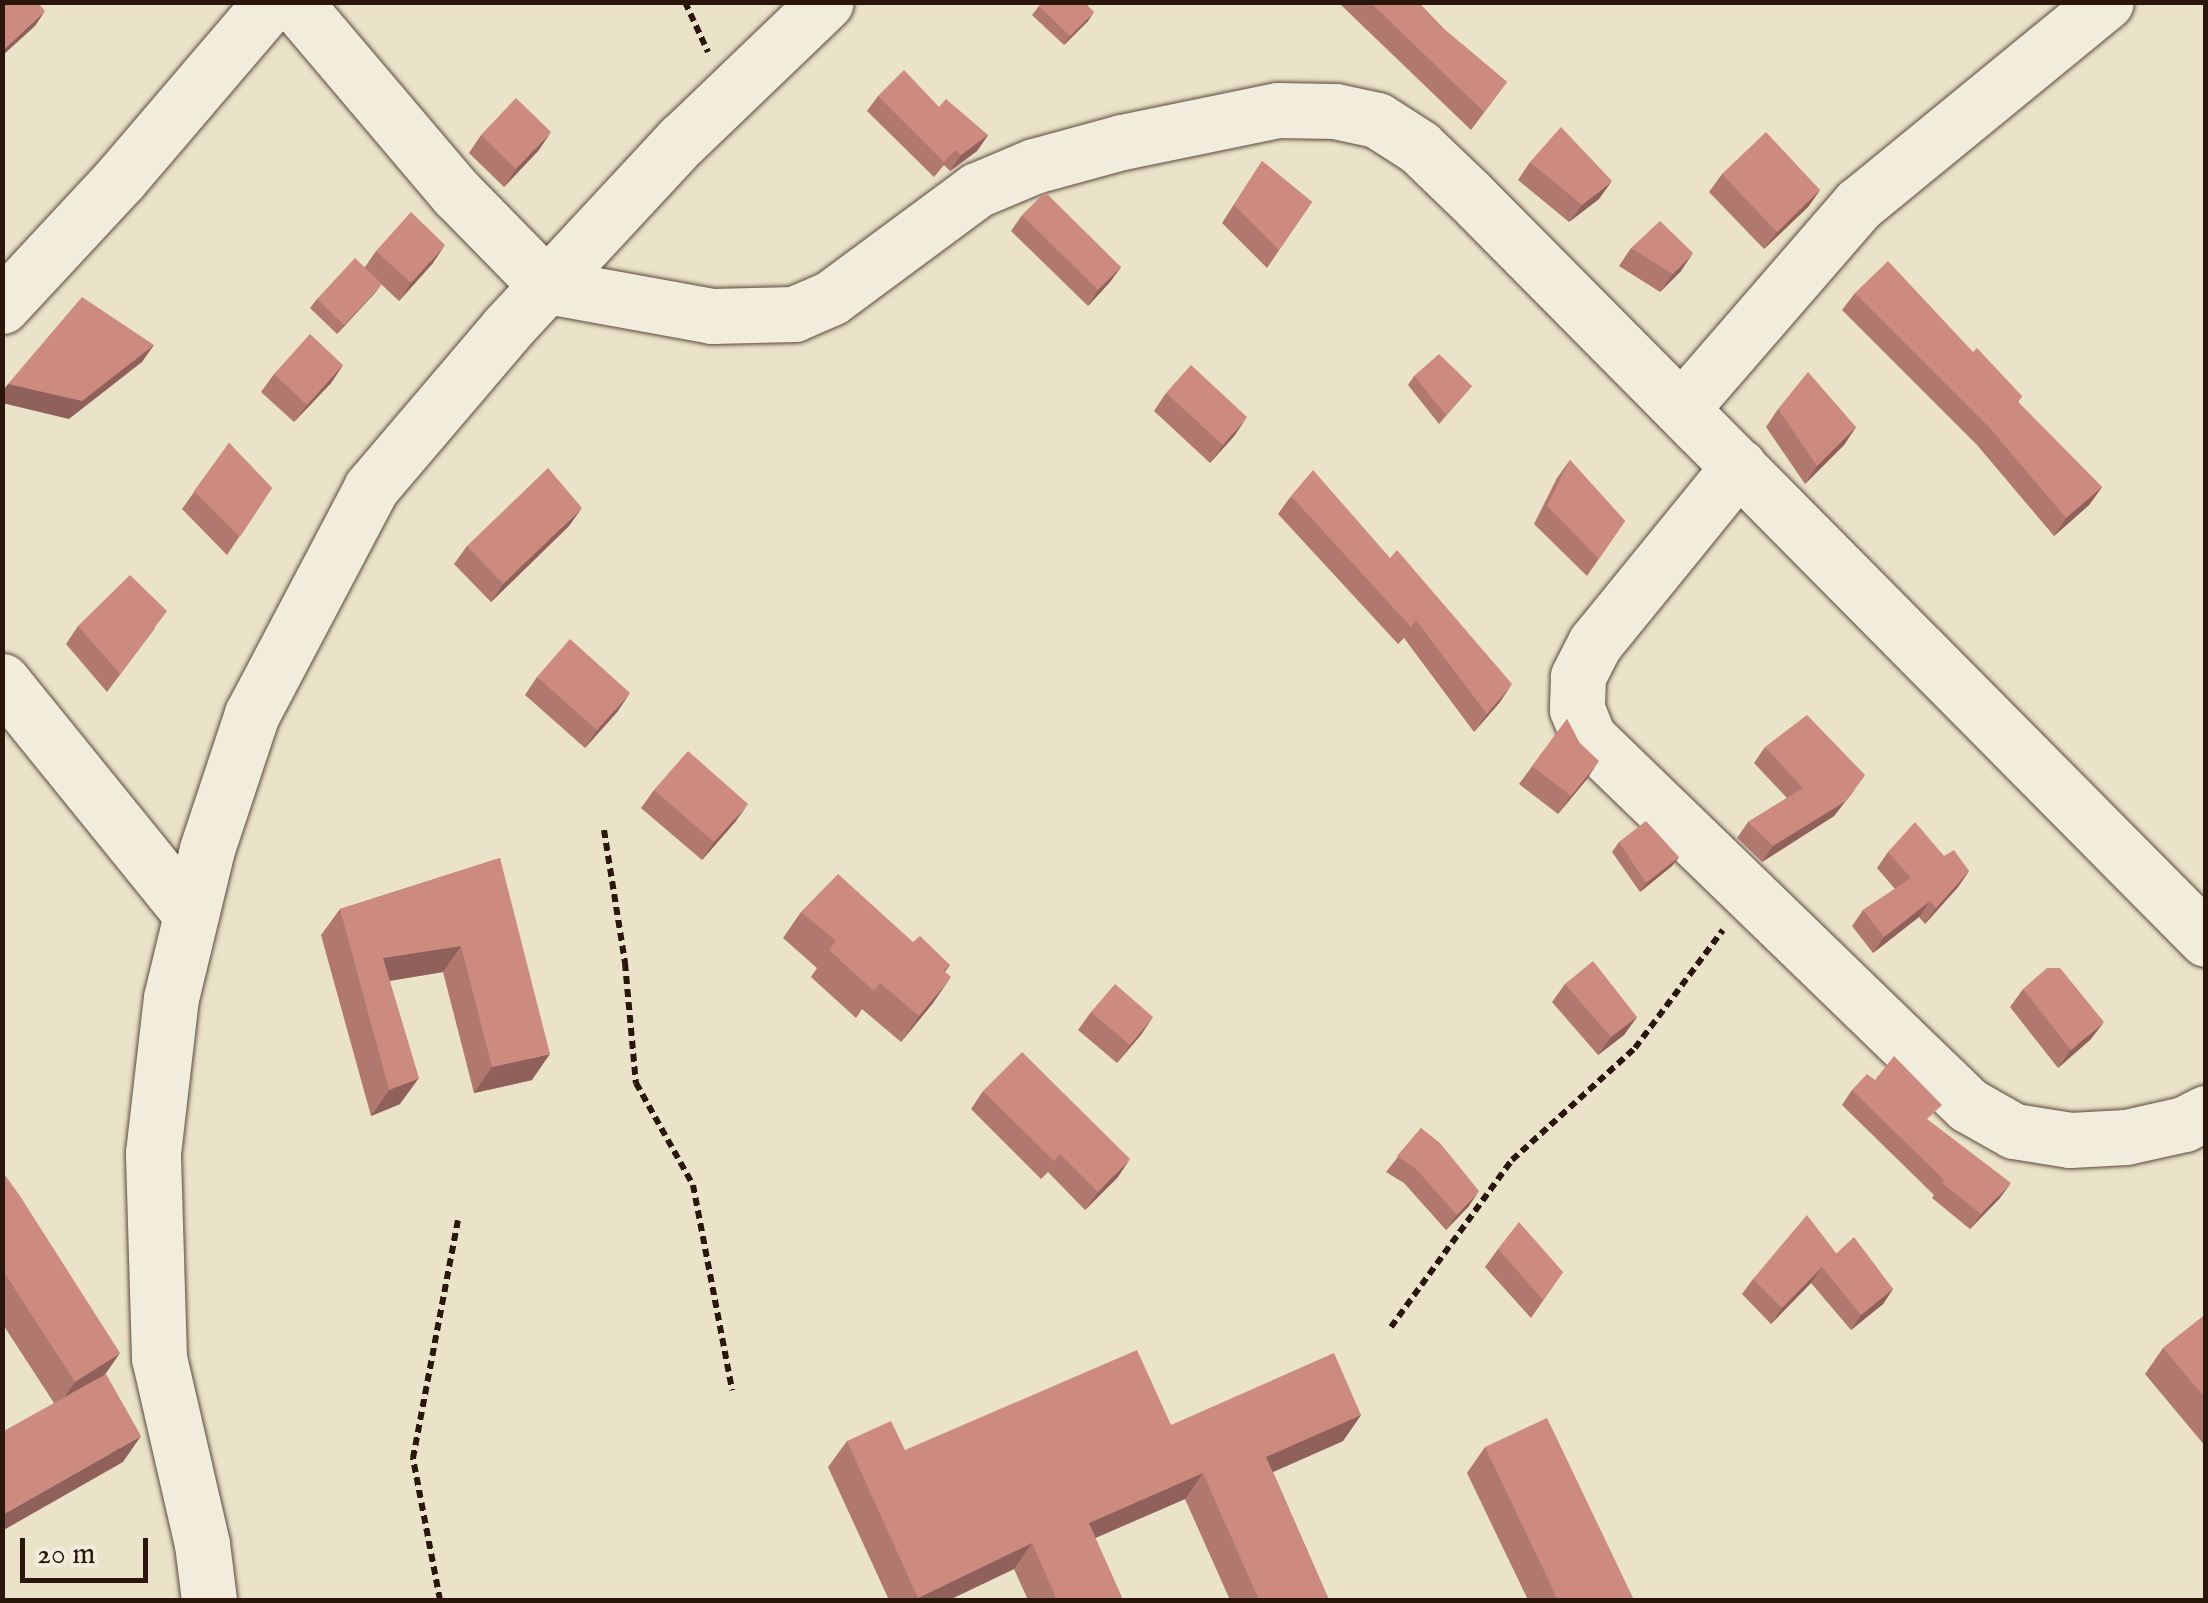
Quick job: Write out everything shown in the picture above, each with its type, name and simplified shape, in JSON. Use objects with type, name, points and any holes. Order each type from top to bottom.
[{"type":"street","points":[[2,306],[120,179],[270,2]]},
{"type":"street","points":[[294,2],[456,194],[547,286],[712,316],[794,314],[831,298],[977,190],[1034,166],[1278,110],[1335,111],[1377,120],[1419,147],[2206,939]]},
{"type":"street","points":[[208,1600],[202,1544],[159,1358],[153,1153],[171,998],[207,849],[252,714],[370,488],[547,286],[682,140],[826,2]]},
{"type":"street","points":[[1682,408],[1859,204],[2106,2]]},
{"type":"street","points":[[1739,466],[1595,643],[1578,677],[1577,709],[1589,738],[1968,1104],[2014,1131],[2070,1140],[2126,1136],[2184,1124],[2206,1113]]},
{"type":"street","points":[[2,681],[191,914]]},
{"type":"path","points":[[604,830],[626,963],[636,1083],[692,1185],[732,1390]]},
{"type":"path","points":[[1391,1328],[1512,1160],[1635,1048],[1751,893]]},
{"type":"path","points":[[440,1600],[413,1458],[458,1220]]},
{"type":"building","points":[[8,2],[37,2],[45,11],[2,51],[2,7]]},
{"type":"building","points":[[1042,2],[1084,2],[1094,12],[1070,36],[1039,6]]},
{"type":"building","points":[[1370,2],[1418,2],[1507,82],[1484,112]]},
{"type":"building","points":[[904,70],[939,107],[946,99],[988,135],[961,155],[955,150],[944,162],[878,96]]},
{"type":"building","points":[[516,98],[551,132],[516,169],[481,135]]},
{"type":"building","points":[[1561,127],[1612,181],[1582,205],[1530,162]]},
{"type":"building","points":[[1766,132],[1820,190],[1777,232],[1722,174]]},
{"type":"building","points":[[1262,161],[1312,202],[1279,250],[1234,205]]},
{"type":"building","points":[[1045,192],[1121,267],[1098,290],[1022,215]]},
{"type":"building","points":[[411,212],[445,245],[411,283],[376,251]]},
{"type":"building","points":[[1660,221],[1693,253],[1673,274],[1631,248]]},
{"type":"building","points":[[355,258],[382,284],[344,325],[317,299]]},
{"type":"building","points":[[1888,261],[1973,352],[1977,348],[2022,396],[2017,401],[2102,487],[2066,518],[1989,427],[1855,293]]},
{"type":"building","points":[[82,297],[154,345],[82,401],[8,384]]},
{"type":"building","points":[[310,334],[343,365],[307,405],[274,374]]},
{"type":"building","points":[[1439,354],[1472,386],[1446,415],[1414,376]]},
{"type":"building","points":[[1191,365],[1247,417],[1223,445],[1166,393]]},
{"type":"building","points":[[1808,372],[1856,427],[1817,466],[1778,409]]},
{"type":"building","points":[[229,443],[272,488],[240,537],[194,491]]},
{"type":"building","points":[[1570,460],[1625,521],[1599,559],[1547,506]]},
{"type":"building","points":[[548,468],[582,508],[503,584],[467,546]]},
{"type":"building","points":[[1313,470],[1390,558],[1397,550],[1512,684],[1487,714],[1416,620],[1411,627],[1291,496]]},
{"type":"building","points":[[130,575],[167,611],[120,674],[78,626]]},
{"type":"building","points":[[570,639],[630,693],[597,730],[537,677]]},
{"type":"building","points":[[1807,715],[1865,775],[1846,801],[1773,846],[1748,822],[1803,788],[1765,747]]},
{"type":"building","points":[[1567,719],[1579,742],[1599,761],[1571,796],[1532,766]]},
{"type":"building","points":[[688,751],[748,804],[714,842],[654,790]]},
{"type":"building","points":[[1646,821],[1679,857],[1646,883],[1619,842]]},
{"type":"building","points":[[1915,822],[1944,856],[1954,850],[1969,871],[1936,908],[1930,901],[1884,937],[1863,910],[1911,878],[1888,852]]},
{"type":"building","points":[[500,858],[550,1054],[492,1067],[461,946],[383,958],[419,1078],[389,1090],[340,909]]},
{"type":"building","points":[[838,874],[913,942],[920,936],[950,965],[943,970],[951,977],[919,1016],[880,983],[874,991],[829,950],[836,941],[801,912]]},
{"type":"building","points":[[1593,961],[1637,1017],[1611,1037],[1565,984]]},
{"type":"building","points":[[2047,968],[2060,968],[2104,1022],[2071,1050],[2023,989]]},
{"type":"building","points":[[1115,984],[1153,1017],[1130,1045],[1091,1012]]},
{"type":"building","points":[[1022,1052],[1130,1159],[1098,1192],[1060,1154],[1054,1161],[983,1091]]},
{"type":"building","points":[[1894,1056],[1942,1105],[1927,1119],[2011,1183],[1981,1214],[1942,1183],[1945,1181],[1852,1090],[1867,1074],[1875,1080]]},
{"type":"building","points":[[1421,1128],[1440,1143],[1479,1191],[1457,1215],[1415,1168],[1397,1156]]},
{"type":"building","points":[[2,1171],[120,1353],[75,1382],[2,1269]]},
{"type":"building","points":[[1807,1215],[1836,1253],[1824,1265],[1854,1237],[1893,1289],[1861,1315],[1822,1267],[1782,1308],[1753,1279]]},
{"type":"building","points":[[1519,1222],[1563,1272],[1543,1300],[1498,1249]]},
{"type":"building","points":[[2206,1314],[2206,1399],[2163,1348]]},
{"type":"building","points":[[1137,1350],[1171,1425],[1334,1353],[1361,1415],[1266,1457],[1329,1600],[1259,1600],[1203,1473],[1089,1523],[1123,1600],[1057,1600],[1032,1543],[918,1598],[847,1441],[891,1421],[905,1450]]},
{"type":"building","points":[[106,1374],[141,1436],[2,1515],[2,1432]]},
{"type":"building","points":[[1547,1418],[1634,1600],[1558,1600],[1485,1447]]}]
